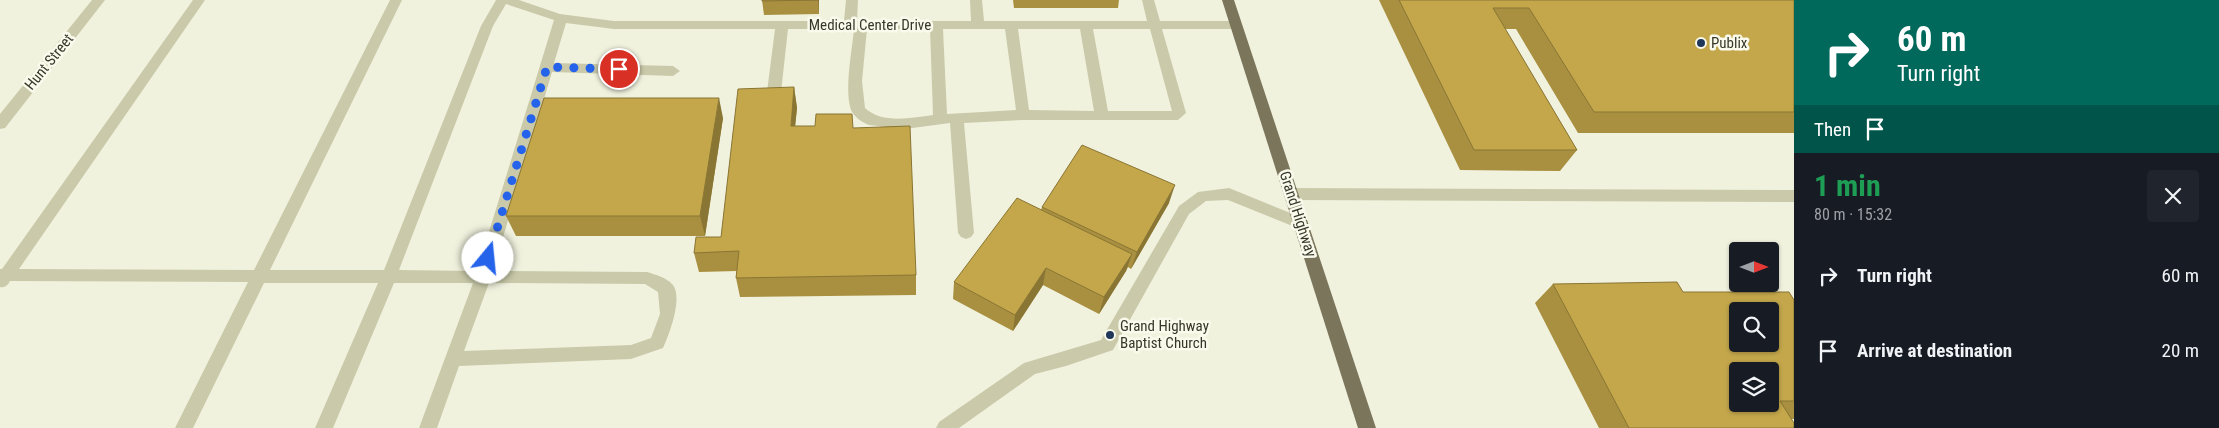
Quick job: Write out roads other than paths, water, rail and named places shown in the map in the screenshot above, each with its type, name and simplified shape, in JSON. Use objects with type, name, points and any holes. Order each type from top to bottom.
[{"type":"main road","name":"Grand Highway","points":[[1228,0],[1367,428]]},
{"type":"street","name":"Hunt Street","points":[[0,124],[99,0]]},
{"type":"street","points":[[2,278],[199,0]]},
{"type":"street","points":[[184,428],[396,0]]},
{"type":"street","points":[[324,428],[389,277],[487,26],[502,0]]},
{"type":"street","name":"Medical Center Drive","points":[[508,0],[521,7],[561,19],[614,25],[1236,25]]},
{"type":"street","points":[[852,0],[855,25],[855,81],[858,110],[870,120],[905,124],[940,119],[1023,115],[1173,117],[1179,113],[1148,0]]},
{"type":"street","points":[[976,0],[978,25]]},
{"type":"street","points":[[428,428],[482,277],[561,19]]},
{"type":"street","points":[[774,92],[782,25]]},
{"type":"street","points":[[936,25],[940,119]]},
{"type":"street","points":[[1011,25],[1023,115]]},
{"type":"street","points":[[1086,25],[1102,115]]},
{"type":"street","points":[[547,67],[673,71]]},
{"type":"street","points":[[957,118],[966,233]]},
{"type":"street","points":[[945,428],[1030,368],[1066,359],[1107,345],[1184,210],[1203,196],[1228,194],[1300,223]]},
{"type":"street","points":[[1292,194],[1794,196]]},
{"type":"street","points":[[2,278],[260,276],[647,278],[666,288],[668,314],[657,342],[631,352],[453,359]]},
{"type":"place","name":"Publix","points":[[1701,43]]},
{"type":"place","name":"Grand Highway Baptist Church","points":[[1110,335]]}]
